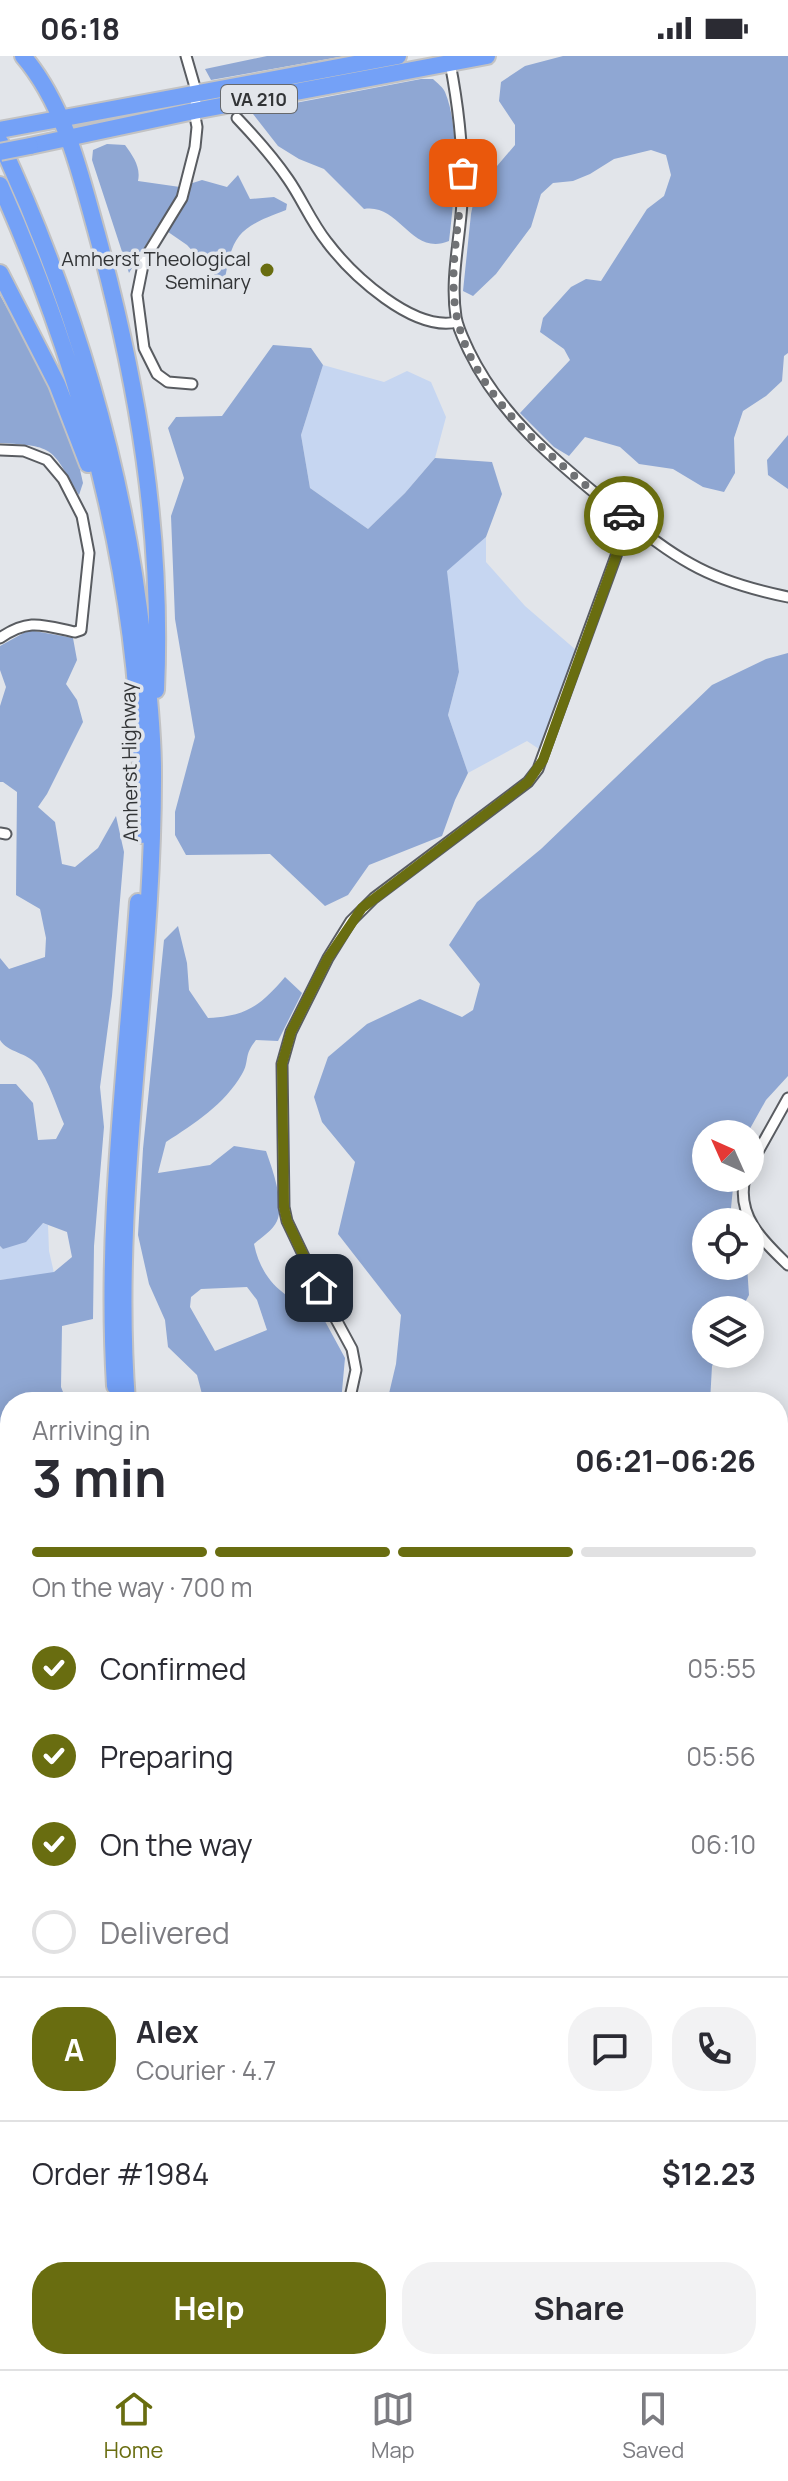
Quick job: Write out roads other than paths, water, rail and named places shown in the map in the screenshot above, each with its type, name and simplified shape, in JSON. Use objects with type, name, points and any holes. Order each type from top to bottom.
[{"type":"highway","points":[[23,56],[34,69],[69,138],[120,317],[141,424],[156,570],[158,651],[153,767]]},
{"type":"highway","name":"VA 210","points":[[0,130],[398,56]]},
{"type":"highway","name":"VA 210","points":[[0,152],[449,60],[487,56]]},
{"type":"highway","name":"Amherst Highway","points":[[0,142],[59,280],[98,400],[139,603],[153,767],[145,966],[128,1180],[124,1282],[127,1392]]},
{"type":"highway","name":"Amherst Highway","points":[[0,185],[44,296],[95,454],[113,522],[131,638],[138,718],[141,828],[136,929],[112,1216],[111,1322],[115,1392]]},
{"type":"highway","points":[[0,273],[57,384],[75,427],[101,510],[131,638]]},
{"type":"street","points":[[186,56],[197,94],[195,147],[185,188],[175,212],[144,260],[137,295],[144,348],[157,374],[168,382],[192,384]]},
{"type":"street","points":[[449,60],[458,104],[463,173],[454,276],[457,322],[487,383],[522,428],[560,465],[670,551],[734,583],[788,597]]},
{"type":"street","points":[[237,118],[272,157],[318,230],[341,259],[409,314],[436,324],[457,322]]},
{"type":"street","points":[[0,450],[34,453],[47,460],[63,479],[82,516],[88,540],[83,626],[78,631],[31,623],[20,625],[0,638]]},
{"type":"street","points":[[351,1392],[356,1370],[352,1349],[319,1288],[287,1221],[284,1207],[281,1077],[285,1048],[328,958],[362,908],[528,782],[535,773],[582,653],[620,545],[626,518]]},
{"type":"street","points":[[764,1141],[788,1098]]},
{"type":"street","points":[[744,1192],[749,1221],[788,1265]]},
{"type":"place","name":"Amherst Theological Seminary","points":[[267,270]]}]
